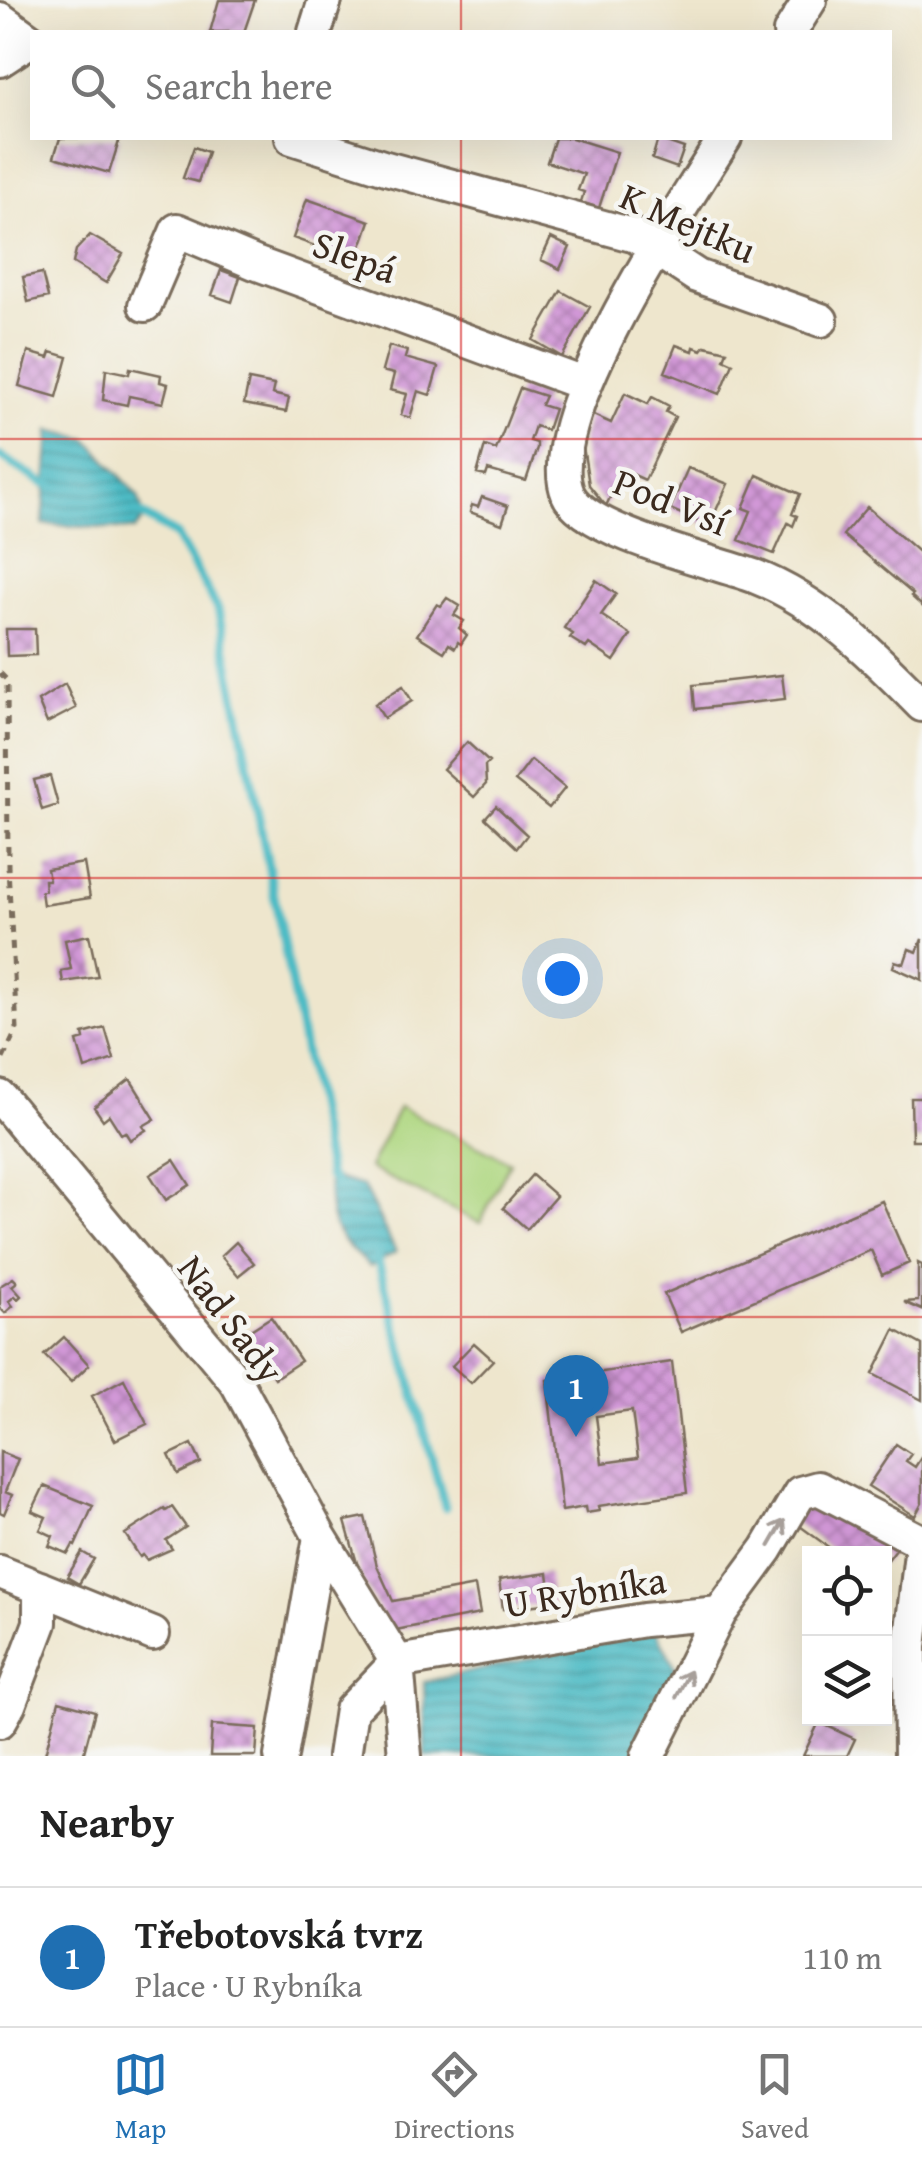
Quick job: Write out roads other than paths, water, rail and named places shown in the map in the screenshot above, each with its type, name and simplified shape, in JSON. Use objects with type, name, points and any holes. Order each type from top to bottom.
[{"type":"street","points":[[316,30],[324,0]]},
{"type":"street","points":[[791,30],[810,0]]},
{"type":"street","points":[[0,19],[30,40]]},
{"type":"street","points":[[0,60],[30,42]]},
{"type":"street","name":"K Mejtku","points":[[298,140],[636,236],[697,276],[821,320]]},
{"type":"street","name":"Pod Vsí","points":[[723,140],[654,250],[584,384],[568,438],[564,471],[568,496],[589,515],[655,546],[752,576],[816,608],[874,657],[922,705]]},
{"type":"street","name":"Slepá","points":[[145,305],[176,230],[584,384]]},
{"type":"street","name":"Nad Sady","points":[[0,1098],[237,1383],[320,1537],[397,1662]]},
{"type":"street","points":[[0,1128],[41,1146]]},
{"type":"street","points":[[720,1612],[768,1550],[800,1493],[818,1488],[922,1543],[910,1647],[916,1717],[911,1756]]},
{"type":"street","points":[[281,1756],[320,1537]]},
{"type":"street","points":[[0,1572],[153,1634]]},
{"type":"street","points":[[0,1721],[10,1705],[40,1623],[40,1588]]},
{"type":"street","name":"U Rybníka","points":[[397,1662],[644,1620],[720,1612]]},
{"type":"street","name":"U Rybníka","points":[[648,1756],[720,1612]]},
{"type":"street","points":[[344,1756],[350,1710],[397,1662]]},
{"type":"street","points":[[397,1662],[405,1756]]},
{"type":"water","points":[[50,430],[88,439],[138,496],[144,517],[135,530],[43,524]]},
{"type":"water","points":[[329,1176],[363,1186],[396,1252],[370,1267],[348,1246],[332,1218]]},
{"type":"water","points":[[656,1631],[677,1670],[633,1756],[425,1756],[424,1682]]},
{"type":"waterway","points":[[0,456],[53,485]]},
{"type":"waterway","points":[[137,512],[176,535],[218,609],[329,1176],[337,1185]]},
{"type":"waterway","points":[[376,1254],[445,1507]]},
{"type":"place","name":"Třebotovská tvrz","points":[[576,1437]]}]
